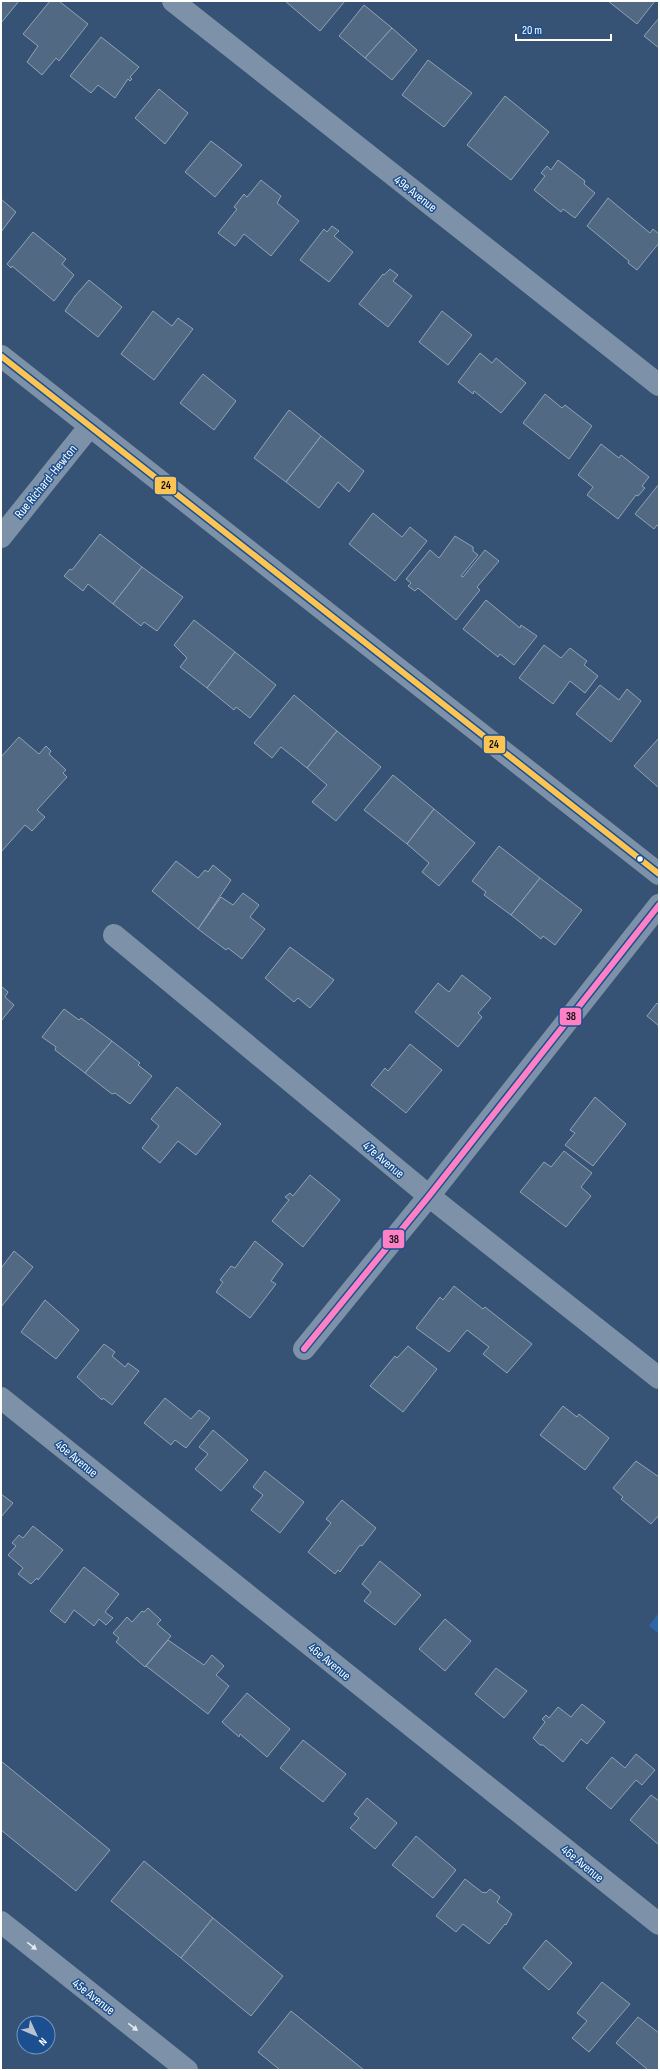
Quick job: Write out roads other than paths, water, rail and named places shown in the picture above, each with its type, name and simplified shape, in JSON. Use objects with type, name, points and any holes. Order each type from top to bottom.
[{"type":"street","name":"49e Avenue","points":[[173,1],[659,385]]},
{"type":"street","points":[[1,356],[659,874]]},
{"type":"street","name":"Rue Richard-Hewton","points":[[1,537],[90,426]]},
{"type":"street","points":[[304,1349],[429,1196],[659,905]]},
{"type":"street","name":"47e Avenue","points":[[114,935],[429,1196],[659,1378]]},
{"type":"street","name":"46e Avenue","points":[[1,1398],[659,1924]]},
{"type":"street","name":"45e Avenue","points":[[1,1922],[188,2070]]}]
